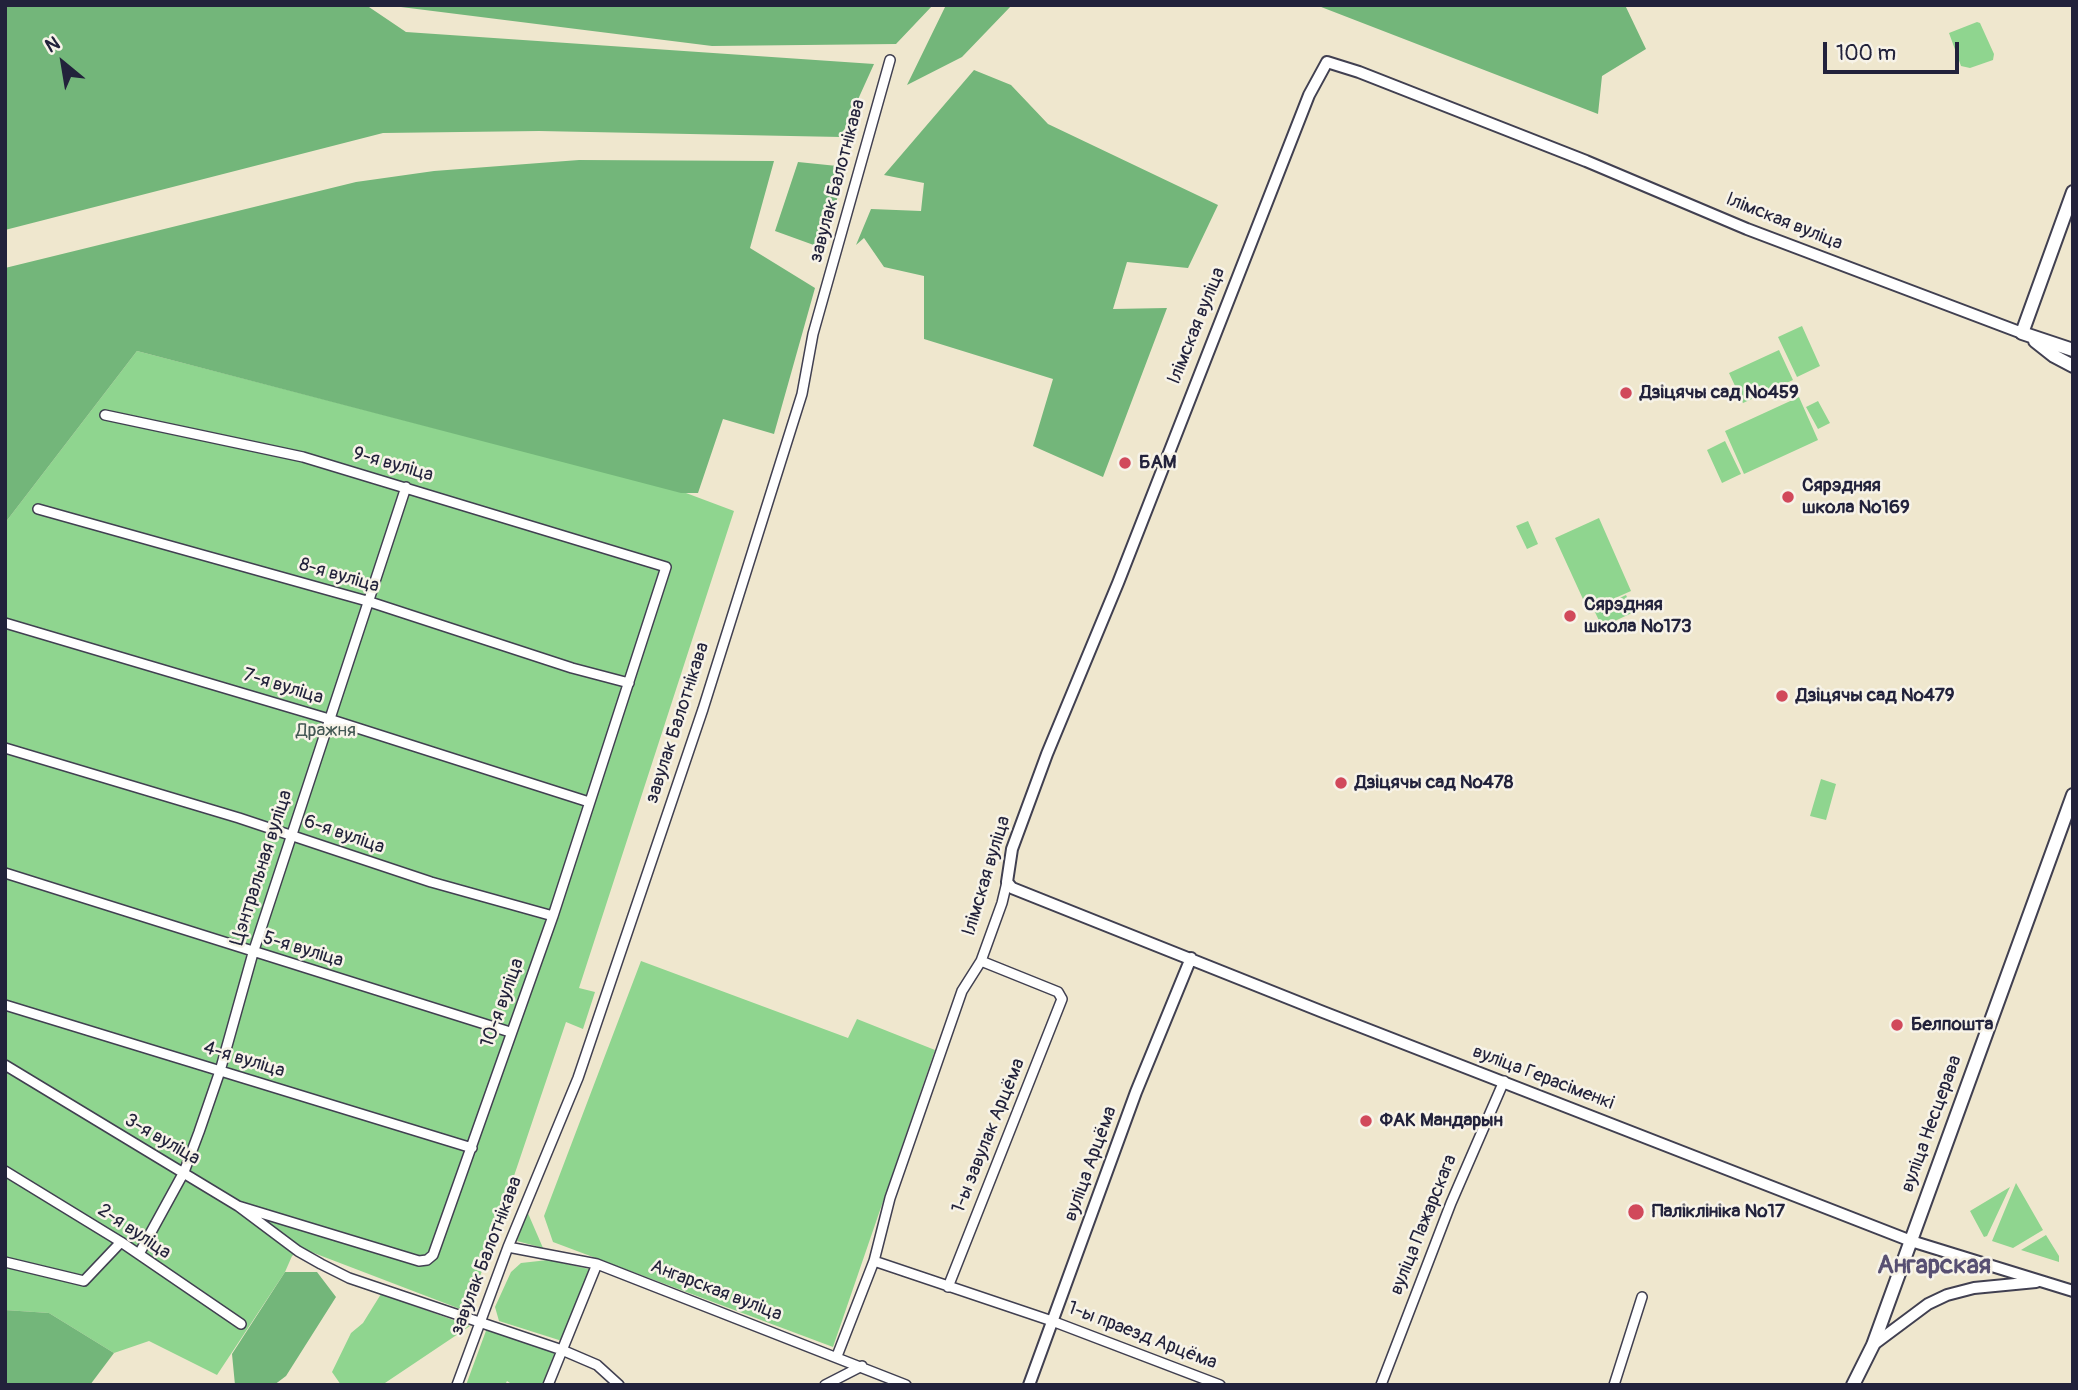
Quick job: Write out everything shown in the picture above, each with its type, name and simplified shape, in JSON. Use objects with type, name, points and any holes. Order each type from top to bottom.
[{"type":"main road","points":[[2073,192],[2027,336],[2073,366]]},
{"type":"main road","name":"Ілімская вуліца","points":[[2027,336],[2073,350]]},
{"type":"main road","name":"вуліца Несцерава","points":[[1853,1385],[1873,1345],[2073,794]]},
{"type":"street","name":"завулак Балотнікава","points":[[457,1385],[509,1247],[578,1078],[703,709],[802,394],[813,334],[890,60]]},
{"type":"street","name":"Ілімская вуліца","points":[[837,1356],[874,1261],[890,1198],[957,1004],[970,975],[981,961],[1002,903],[1012,849],[1047,754],[1118,583],[1308,95],[1327,62],[1586,161],[1747,229],[2027,336]]},
{"type":"street","name":"9-я вуліца","points":[[105,415],[303,457],[666,567]]},
{"type":"street","name":"Цэнтральная вуліца","points":[[139,1254],[184,1172],[220,1071],[253,953],[406,487]]},
{"type":"street","name":"8-я вуліца","points":[[38,509],[368,601],[572,668],[629,683]]},
{"type":"street","name":"10-я вуліца","points":[[239,1206],[419,1261],[427,1260],[438,1244],[510,1032],[553,916],[666,567]]},
{"type":"street","name":"7-я вуліца","points":[[5,623],[329,719],[589,802]]},
{"type":"street","name":"6-я вуліца","points":[[5,748],[292,836],[431,882],[553,916]]},
{"type":"street","name":"5-я вуліца","points":[[5,873],[510,1032]]},
{"type":"street","name":"вуліца Герасіменкі","points":[[1006,882],[1012,888],[1911,1241],[2073,1291]]},
{"type":"street","name":"вуліца Арцёма","points":[[1029,1385],[1136,1092],[1191,958]]},
{"type":"street","name":"1-ы завулак Арцёма","points":[[948,1287],[1062,999],[1058,992],[981,961]]},
{"type":"street","name":"4-я вуліца","points":[[5,1005],[472,1148]]},
{"type":"street","name":"3-я вуліца","points":[[5,1065],[177,1172],[184,1172],[239,1206],[298,1251],[349,1278],[562,1350],[597,1365],[619,1385]]},
{"type":"street","name":"вуліца Пажарскага","points":[[1381,1385],[1456,1191],[1504,1081]]},
{"type":"street","name":"2-я вуліца","points":[[5,1171],[121,1242],[241,1324]]},
{"type":"street","points":[[5,1262],[83,1281],[121,1242]]},
{"type":"street","name":"Ангарская вуліца","points":[[509,1247],[597,1264],[906,1385]]},
{"type":"street","points":[[874,1261],[1052,1321]]},
{"type":"street","points":[[548,1385],[597,1264]]},
{"type":"street","points":[[1873,1345],[1928,1304],[1947,1295],[1973,1287],[2041,1282]]},
{"type":"street","points":[[1614,1385],[1642,1297]]},
{"type":"street","name":"1-ы праезд Арцёма","points":[[1052,1321],[1220,1385]]},
{"type":"street","points":[[825,1385],[862,1366]]},
{"type":"green space","points":[[5,5],[366,5],[406,32],[874,64],[841,137],[539,131],[383,133],[5,230]]},
{"type":"green space","points":[[385,5],[933,5],[896,44],[712,46]]},
{"type":"green space","points":[[946,5],[1012,5],[962,57],[907,85]]},
{"type":"green space","points":[[1316,5],[1625,5],[1646,49],[1602,76],[1598,114]]},
{"type":"green space","points":[[1980,23],[1994,54],[1993,60],[1970,68],[1961,66],[1949,33]]},
{"type":"green space","points":[[974,70],[1011,85],[1048,124],[1218,205],[1188,268],[1127,262],[1113,309],[1167,308],[1103,477],[1033,446],[1053,379],[924,339],[924,276],[884,267],[864,238],[856,245],[871,209],[921,211],[924,183],[884,175]]},
{"type":"green space","points":[[579,160],[774,161],[750,248],[815,288],[774,434],[723,419],[698,493],[681,493],[137,351],[5,523],[5,268],[356,182],[434,171]]},
{"type":"green space","points":[[798,162],[847,167],[822,248],[775,231]]},
{"type":"green space","points":[[1802,326],[1820,366],[1797,377],[1778,337]]},
{"type":"green space","points":[[1779,350],[1793,380],[1743,403],[1729,373]]},
{"type":"green space","name":"Дражня","points":[[137,351],[686,493],[734,511],[579,988],[595,992],[583,1029],[566,1022],[468,1312],[306,1250],[298,1251],[292,1256],[285,1272],[217,1375],[149,1341],[114,1353],[49,1313],[5,1310],[5,523]]},
{"type":"green space","points":[[1799,397],[1818,440],[1744,474],[1725,431]]},
{"type":"green space","points":[[1818,401],[1830,423],[1818,429],[1806,407]]},
{"type":"green space","points":[[1725,441],[1741,474],[1722,483],[1707,450]]},
{"type":"green space","points":[[1599,518],[1631,591],[1588,610],[1555,538]]},
{"type":"green space","points":[[1528,521],[1538,544],[1527,549],[1516,526]]},
{"type":"green space","points":[[1626,595],[1634,612],[1602,627],[1594,610]]},
{"type":"green space","points":[[1821,779],[1836,784],[1826,820],[1810,816]]},
{"type":"green space","points":[[641,961],[848,1038],[857,1019],[935,1050],[833,1347],[553,1242],[544,1216]]},
{"type":"green space","points":[[2016,1183],[2043,1230],[2013,1248],[1992,1241]]},
{"type":"green space","points":[[2010,1187],[1987,1236],[1984,1237],[1970,1211]]},
{"type":"green space","points":[[527,1211],[543,1248],[517,1241]]},
{"type":"green space","points":[[2046,1235],[2059,1256],[2059,1262],[2021,1250]]},
{"type":"green space","points":[[548,1260],[589,1269],[562,1341],[499,1321],[495,1307],[511,1272],[521,1263]]},
{"type":"green space","points":[[285,1272],[317,1272],[336,1297],[286,1376],[274,1385],[235,1385],[232,1354]]},
{"type":"green space","points":[[381,1294],[470,1326],[382,1385],[341,1385],[332,1372],[351,1333],[363,1323]]},
{"type":"green space","points":[[5,1310],[49,1313],[114,1353],[90,1385],[5,1385]]},
{"type":"green space","points":[[487,1328],[556,1350],[542,1385],[513,1385],[507,1381],[505,1385],[466,1385]]},
{"type":"place","name":"Дзіцячы сад №459","points":[[1626,393]]},
{"type":"place","name":"БАМ","points":[[1125,463]]},
{"type":"place","name":"Сярэдняя школа №169","points":[[1788,497]]},
{"type":"place","name":"Сярэдняя школа №173","points":[[1570,616]]},
{"type":"place","name":"Дзіцячы сад №479","points":[[1782,696]]},
{"type":"place","name":"Дзіцячы сад №478","points":[[1341,783]]},
{"type":"place","name":"Белпошта","points":[[1897,1025]]},
{"type":"place","name":"ФАК Мандарын","points":[[1366,1121]]},
{"type":"place","name":"Паліклініка №17","points":[[1636,1212]]},
{"type":"district","name":"Ангарская","points":[[1934,1266]]}]
